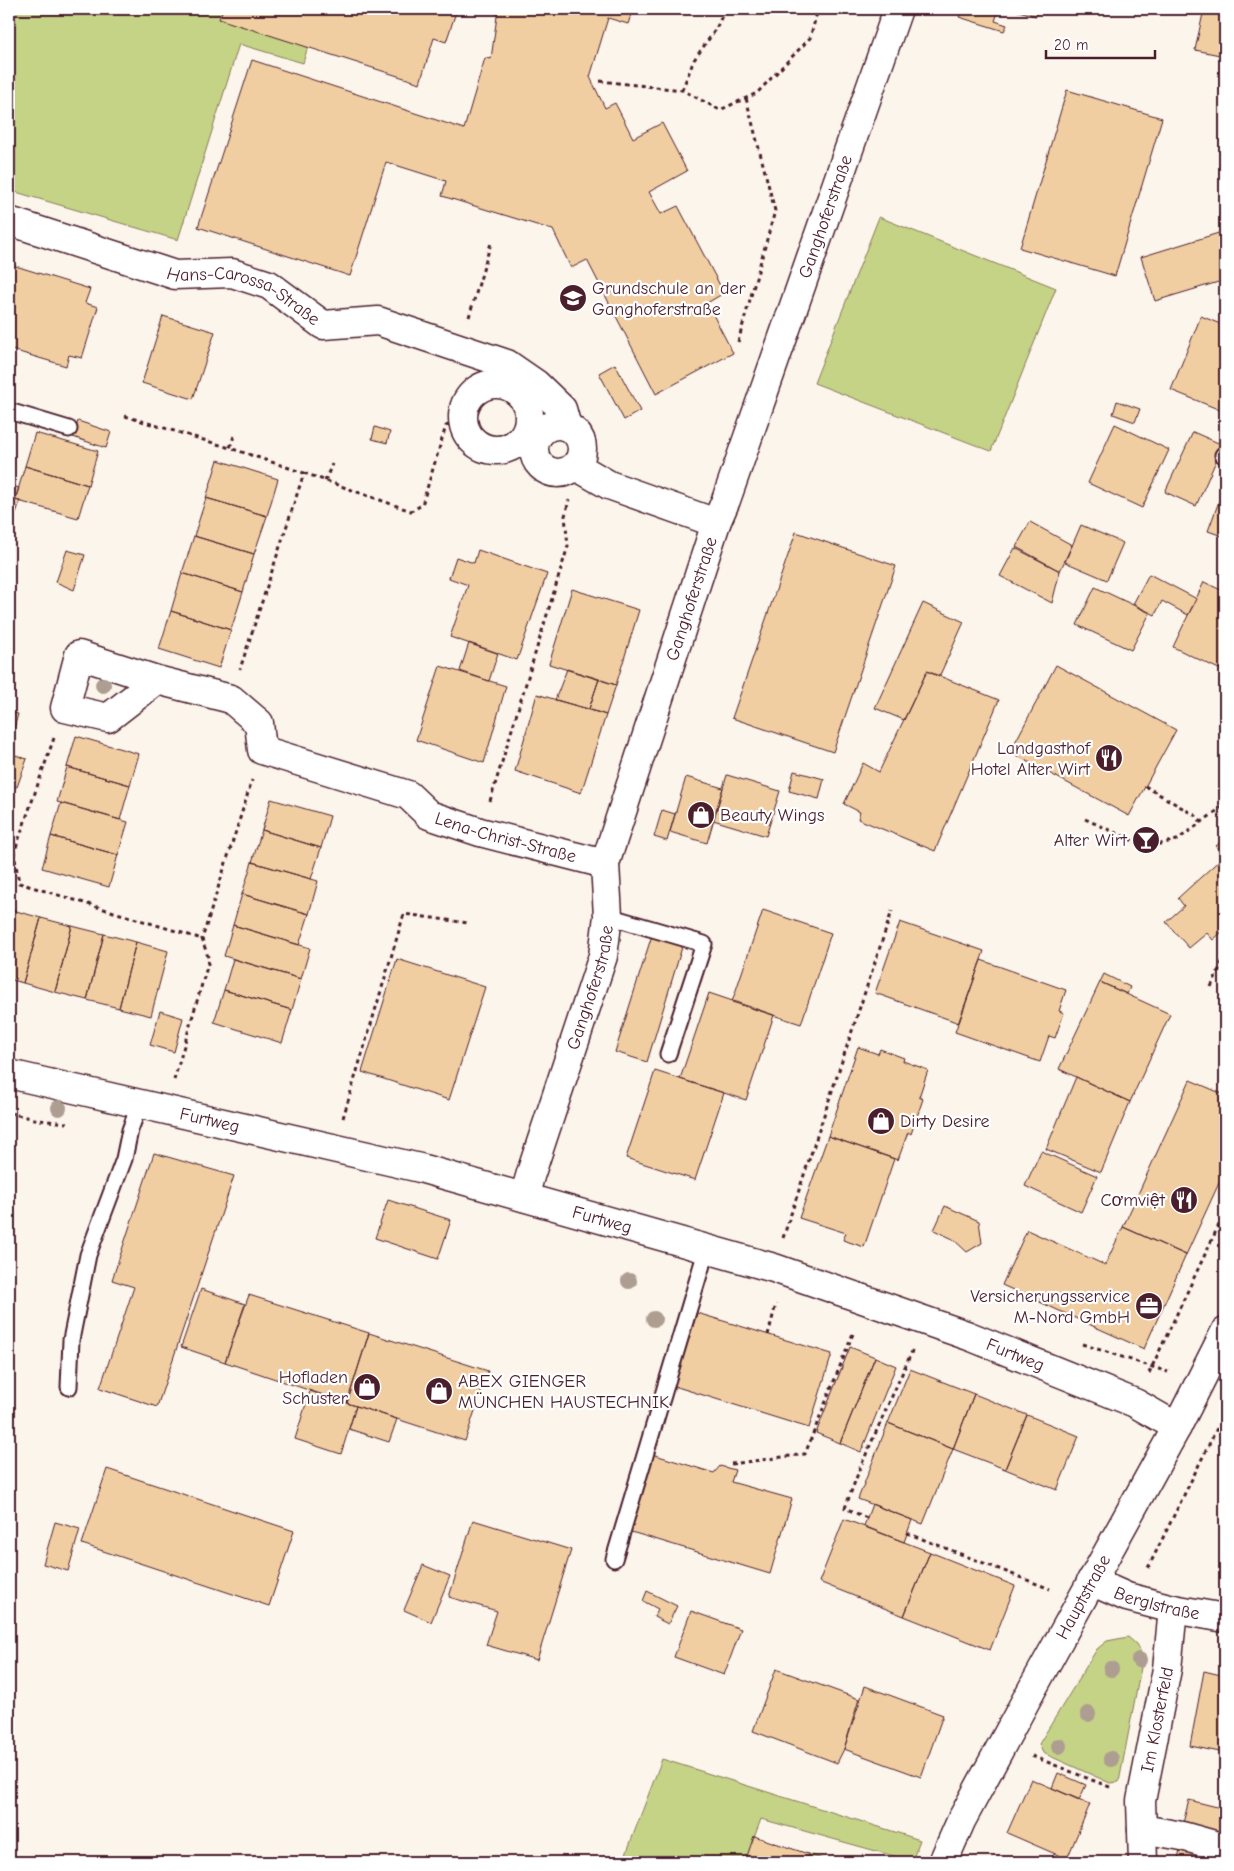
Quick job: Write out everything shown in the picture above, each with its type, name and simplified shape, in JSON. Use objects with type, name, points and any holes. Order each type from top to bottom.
[{"type":"street","name":"Ganghoferstraße","points":[[524,1197],[603,956],[608,916],[605,864],[716,523],[726,500],[898,9]]},
{"type":"street","name":"Hans-Carossa-Straße","points":[[9,221],[175,275],[232,273],[269,285],[323,325],[378,322],[460,349],[504,375],[536,384],[562,409],[568,426],[576,432],[583,448],[581,458],[570,469]]},
{"type":"street","name":"Hans-Carossa-Straße","points":[[504,375],[513,389],[523,398],[528,409],[534,453],[540,465],[551,472],[570,469],[716,523]]},
{"type":"street","points":[[504,375],[475,393],[466,404],[463,418],[466,432],[475,443],[488,450],[503,450],[541,432],[549,426],[568,426]]},
{"type":"street","points":[[157,680],[108,718],[64,708],[79,655],[157,680],[231,699],[259,723],[262,750]]},
{"type":"street","name":"Lena-Christ-Straße","points":[[262,750],[408,795],[429,815],[480,832],[605,864]]},
{"type":"street","name":"Furtweg","points":[[9,1074],[420,1168],[774,1268],[969,1336],[1134,1403],[1177,1427]]},
{"type":"street","name":"Hauptstraße","points":[[943,1862],[961,1821],[1177,1427],[1225,1332]]},
{"type":"street","name":"Berglstraße","points":[[1091,1582],[1127,1597],[1173,1609],[1225,1618]]},
{"type":"street","name":"Im Klosterfeld","points":[[1143,1862],[1141,1801],[1167,1669],[1173,1609]]},
{"type":"street","points":[[1142,1830],[1182,1836],[1225,1848]]},
{"type":"lane","points":[[9,411],[69,429]]},
{"type":"lane","points":[[608,916],[704,944],[668,1054]]},
{"type":"lane","points":[[69,1387],[71,1340],[88,1255],[124,1159],[130,1130],[140,1104]]},
{"type":"lane","points":[[614,1559],[707,1248]]},
{"type":"path","points":[[682,90],[694,60],[716,29],[726,9]]},
{"type":"path","points":[[600,81],[682,90],[720,110],[757,93],[810,38],[818,9]]},
{"type":"path","points":[[738,342],[775,211],[746,98]]},
{"type":"path","points":[[460,349],[491,243]]},
{"type":"path","points":[[125,416],[230,448],[411,510],[422,504],[446,426],[463,418]]},
{"type":"path","points":[[230,448],[234,436]]},
{"type":"path","points":[[325,481],[332,464]]},
{"type":"path","points":[[490,802],[568,546],[565,516],[572,492],[570,469]]},
{"type":"path","points":[[231,699],[304,473]]},
{"type":"path","points":[[64,708],[14,853],[19,884],[202,939]]},
{"type":"path","points":[[172,1088],[209,960],[202,939],[262,750]]},
{"type":"path","points":[[1145,786],[1196,816],[1201,822]]},
{"type":"path","points":[[1084,819],[1147,847],[1177,840],[1225,805]]},
{"type":"path","points":[[782,1241],[892,911]]},
{"type":"path","points":[[343,1119],[404,914],[468,923]]},
{"type":"path","points":[[1210,987],[1225,956]]},
{"type":"path","points":[[1152,1368],[1225,1212]]},
{"type":"path","points":[[768,1335],[777,1298]]},
{"type":"path","points":[[731,1464],[805,1454],[858,1324]]},
{"type":"path","points":[[867,1518],[845,1508],[860,1468],[916,1343]]},
{"type":"path","points":[[1144,1576],[1224,1418],[1225,1412]]},
{"type":"path","points":[[907,1533],[1050,1589]]},
{"type":"path","points":[[1027,1753],[1141,1801]]},
{"type":"green space","points":[[9,9],[319,9],[303,63],[239,44],[178,240],[9,190]]},
{"type":"green space","points":[[879,217],[1056,288],[991,451],[814,383]]},
{"type":"green space","points":[[1128,1637],[1136,1644],[1143,1657],[1119,1782],[1110,1783],[1043,1753],[1039,1744],[1097,1649],[1107,1641]]},
{"type":"green space","points":[[662,1759],[920,1840],[912,1861],[761,1819],[745,1862],[623,1862]]},
{"type":"green space","points":[[808,1854],[831,1862],[805,1862]]},
{"type":"building","points":[[223,9],[457,9],[446,42],[434,38],[420,83],[219,19]]},
{"type":"building","points":[[498,9],[633,9],[628,24],[608,18],[590,77],[605,108],[615,103],[633,138],[662,123],[687,171],[649,192],[661,214],[678,206],[724,293],[707,303],[733,353],[656,394],[587,260],[571,268],[553,230],[442,196],[446,181],[386,162],[350,276],[198,227],[252,60],[464,129],[485,58],[491,59]]},
{"type":"building","points":[[962,9],[999,9],[995,21],[1007,25],[1004,31],[959,17]]},
{"type":"building","points":[[1012,9],[1038,9],[1036,16]]},
{"type":"building","points":[[1204,9],[1225,9],[1225,56],[1195,50]]},
{"type":"building","points":[[1067,90],[1162,118],[1115,276],[1020,248]]},
{"type":"building","points":[[1225,231],[1225,280],[1155,301],[1141,257]]},
{"type":"building","points":[[9,264],[90,289],[85,303],[98,307],[82,358],[69,355],[66,366],[9,349]]},
{"type":"building","points":[[163,316],[215,332],[193,399],[142,383]]},
{"type":"building","points":[[1201,316],[1225,326],[1225,412],[1171,390]]},
{"type":"building","points":[[615,364],[640,411],[624,420],[599,373]]},
{"type":"building","points":[[1117,401],[1140,409],[1135,422],[1113,414]]},
{"type":"building","points":[[78,421],[111,432],[106,448],[73,437]]},
{"type":"building","points":[[1115,424],[1169,450],[1142,508],[1088,483]]},
{"type":"building","points":[[375,427],[390,432],[387,443],[372,439]]},
{"type":"building","points":[[1193,432],[1223,445],[1196,506],[1165,492]]},
{"type":"building","points":[[35,433],[98,451],[88,485],[25,466]]},
{"type":"building","points":[[218,460],[278,479],[267,516],[206,498]]},
{"type":"building","points":[[25,466],[88,485],[78,518],[15,500]]},
{"type":"building","points":[[9,485],[19,488],[15,500],[20,501],[13,523],[9,522]]},
{"type":"building","points":[[1225,485],[1225,537],[1208,531]]},
{"type":"building","points":[[206,498],[267,516],[254,554],[194,536]]},
{"type":"building","points":[[1030,522],[1072,545],[1060,571],[1016,547]]},
{"type":"building","points":[[1081,525],[1123,543],[1107,580],[1065,562]]},
{"type":"building","points":[[796,532],[896,566],[833,752],[732,718]]},
{"type":"building","points":[[194,536],[254,554],[243,592],[182,573]]},
{"type":"building","points":[[1015,548],[1060,571],[1052,603],[1000,576]]},
{"type":"building","points":[[67,550],[85,555],[74,590],[56,582]]},
{"type":"building","points":[[478,550],[547,574],[517,660],[450,637],[468,585],[449,578],[456,557],[474,563]]},
{"type":"building","points":[[182,573],[243,592],[231,630],[171,611]]},
{"type":"building","points":[[1149,574],[1197,599],[1188,615],[1162,601],[1155,615],[1133,604]]},
{"type":"building","points":[[1204,582],[1225,592],[1225,672],[1173,647]]},
{"type":"building","points":[[1095,587],[1150,613],[1131,650],[1077,625]]},
{"type":"building","points":[[572,589],[639,610],[616,685],[549,664]]},
{"type":"building","points":[[923,603],[964,622],[939,677],[927,671],[904,720],[875,708]]},
{"type":"building","points":[[171,611],[231,630],[219,668],[159,649]]},
{"type":"building","points":[[469,643],[498,653],[489,681],[460,671]]},
{"type":"building","points":[[1056,665],[1176,730],[1129,816],[1010,752]]},
{"type":"building","points":[[440,666],[506,686],[484,763],[416,740]]},
{"type":"building","points":[[567,669],[599,679],[589,709],[555,700]]},
{"type":"building","points":[[927,671],[999,700],[935,851],[858,819],[860,812],[844,804],[863,763],[879,772]]},
{"type":"building","points":[[599,679],[616,685],[606,715],[589,709]]},
{"type":"building","points":[[537,694],[606,715],[581,793],[515,771]]},
{"type":"building","points":[[9,712],[18,714],[9,747]]},
{"type":"building","points":[[76,736],[139,754],[130,785],[67,767]]},
{"type":"building","points":[[9,753],[27,759],[17,787],[9,785]]},
{"type":"building","points":[[67,767],[130,785],[120,820],[57,802]]},
{"type":"building","points":[[794,771],[824,779],[819,799],[789,791]]},
{"type":"building","points":[[727,775],[780,791],[766,836],[713,820]]},
{"type":"building","points":[[686,777],[723,788],[707,843],[670,832]]},
{"type":"building","points":[[271,799],[330,816],[321,848],[262,830]]},
{"type":"building","points":[[61,803],[128,822],[118,855],[51,836]]},
{"type":"building","points":[[662,810],[675,814],[667,841],[654,837]]},
{"type":"building","points":[[262,830],[321,848],[311,879],[252,862]]},
{"type":"building","points":[[51,836],[118,855],[109,887],[42,868]]},
{"type":"building","points":[[1225,838],[1225,929],[1213,940],[1207,933],[1189,948],[1166,922],[1184,906],[1178,898],[1224,856],[1216,846]]},
{"type":"building","points":[[252,862],[318,881],[309,914],[242,894]]},
{"type":"building","points":[[242,894],[309,914],[299,945],[233,925]]},
{"type":"building","points":[[9,909],[41,918],[23,983],[9,979]]},
{"type":"building","points":[[763,910],[831,933],[801,1024],[732,1002]]},
{"type":"building","points":[[41,918],[72,926],[55,992],[23,983]]},
{"type":"building","points":[[900,922],[984,951],[959,1023],[875,993]]},
{"type":"building","points":[[233,925],[310,948],[301,979],[224,956]]},
{"type":"building","points":[[72,926],[104,934],[87,1000],[55,992]]},
{"type":"building","points":[[104,934],[136,942],[119,1008],[87,1000]]},
{"type":"building","points":[[652,935],[683,944],[647,1062],[615,1052]]},
{"type":"building","points":[[136,942],[168,951],[151,1016],[119,1008]]},
{"type":"building","points":[[233,959],[301,979],[292,1010],[224,990]]},
{"type":"building","points":[[397,959],[485,987],[449,1100],[362,1072]]},
{"type":"building","points":[[981,960],[1066,990],[1059,1011],[1064,1013],[1055,1038],[1049,1036],[1040,1062],[955,1032]]},
{"type":"building","points":[[1104,974],[1130,987],[1127,994],[1100,982]]},
{"type":"building","points":[[1100,982],[1170,1014],[1130,1102],[1059,1069]]},
{"type":"building","points":[[224,990],[292,1010],[282,1043],[214,1022]]},
{"type":"building","points":[[709,993],[774,1015],[746,1100],[680,1079]]},
{"type":"building","points":[[160,1011],[183,1018],[174,1052],[150,1045]]},
{"type":"building","points":[[858,1047],[878,1054],[880,1049],[904,1058],[903,1061],[928,1070],[919,1097],[923,1099],[911,1134],[908,1132],[898,1160],[828,1136]]},
{"type":"building","points":[[655,1071],[724,1093],[695,1180],[626,1158]]},
{"type":"building","points":[[1076,1077],[1130,1102],[1101,1172],[1046,1149]]},
{"type":"building","points":[[1190,1080],[1225,1095],[1225,1170],[1186,1255],[1123,1227]]},
{"type":"building","points":[[828,1136],[894,1159],[864,1247],[843,1240],[846,1233],[799,1218]]},
{"type":"building","points":[[1041,1151],[1097,1176],[1081,1212],[1025,1186]]},
{"type":"building","points":[[154,1153],[234,1176],[157,1407],[100,1388],[134,1287],[112,1280]]},
{"type":"building","points":[[388,1200],[451,1220],[438,1259],[375,1238]]},
{"type":"building","points":[[945,1206],[979,1221],[982,1243],[967,1252],[953,1239],[934,1230]]},
{"type":"building","points":[[1123,1227],[1186,1255],[1144,1349],[1002,1285],[1027,1230],[1105,1265]]},
{"type":"building","points":[[201,1289],[245,1304],[225,1362],[181,1347]]},
{"type":"building","points":[[249,1295],[369,1333],[347,1403],[225,1362]]},
{"type":"building","points":[[697,1313],[832,1354],[809,1428],[674,1386]]},
{"type":"building","points":[[369,1333],[488,1371],[465,1441],[347,1403]]},
{"type":"building","points":[[850,1347],[875,1357],[840,1443],[816,1433]]},
{"type":"building","points":[[875,1357],[896,1366],[861,1452],[840,1443]]},
{"type":"building","points":[[910,1369],[974,1394],[953,1449],[888,1423]]},
{"type":"building","points":[[310,1391],[356,1406],[341,1454],[295,1439]]},
{"type":"building","points":[[974,1394],[1027,1415],[1005,1469],[953,1449]]},
{"type":"building","points":[[356,1406],[397,1419],[389,1442],[349,1429]]},
{"type":"building","points":[[1027,1415],[1079,1436],[1057,1490],[1005,1469]]},
{"type":"building","points":[[888,1423],[953,1449],[923,1524],[858,1499]]},
{"type":"building","points":[[652,1454],[714,1473],[720,1466],[735,1470],[731,1482],[792,1499],[770,1574],[628,1531]]},
{"type":"building","points":[[107,1469],[294,1531],[269,1606],[82,1544]]},
{"type":"building","points":[[872,1504],[912,1520],[904,1542],[864,1526]]},
{"type":"building","points":[[844,1519],[930,1552],[904,1616],[819,1582]]},
{"type":"building","points":[[473,1520],[571,1550],[537,1660],[486,1645],[497,1611],[449,1597]]},
{"type":"building","points":[[55,1522],[80,1529],[68,1571],[43,1564]]},
{"type":"building","points":[[930,1552],[1015,1586],[990,1650],[904,1616]]},
{"type":"building","points":[[423,1565],[450,1576],[431,1622],[404,1610]]},
{"type":"building","points":[[647,1591],[677,1606],[668,1624],[654,1617],[658,1609],[643,1601]]},
{"type":"building","points":[[691,1611],[741,1629],[724,1675],[674,1657]]},
{"type":"building","points":[[776,1669],[859,1699],[844,1749],[837,1763],[753,1731]]},
{"type":"building","points":[[1204,1671],[1225,1676],[1225,1753],[1190,1746]]},
{"type":"building","points":[[865,1686],[943,1715],[921,1777],[844,1749]]},
{"type":"building","points":[[1058,1773],[1086,1785],[1079,1800],[1052,1788]]},
{"type":"building","points":[[1031,1779],[1090,1804],[1067,1859],[1007,1833]]},
{"type":"building","points":[[1189,1800],[1225,1809],[1219,1835],[1182,1827]]},
{"type":"building","points":[[754,1836],[808,1854],[805,1862],[745,1862]]},
{"type":"building","points":[[1181,1846],[1225,1857],[1225,1862],[1177,1862]]},
{"type":"place","name":"Grundschule an der Ganghoferstraße","points":[[573,298]]},
{"type":"place","name":"Landgasthof Hotel Alter Wirt","points":[[1109,758]]},
{"type":"place","name":"Beauty Wings","points":[[701,815]]},
{"type":"place","name":"Alter Wirt","points":[[1146,840]]},
{"type":"place","name":"Dirty Desire","points":[[881,1121]]},
{"type":"place","name":"Cơmviệt","points":[[1184,1200]]},
{"type":"place","name":"Versicherungsservice M-Nord GmbH","points":[[1149,1306]]},
{"type":"place","name":"Hofladen Schuster","points":[[367,1387]]},
{"type":"place","name":"ABEX GIENGER MÜNCHEN HAUSTECHNIK","points":[[439,1391]]}]
